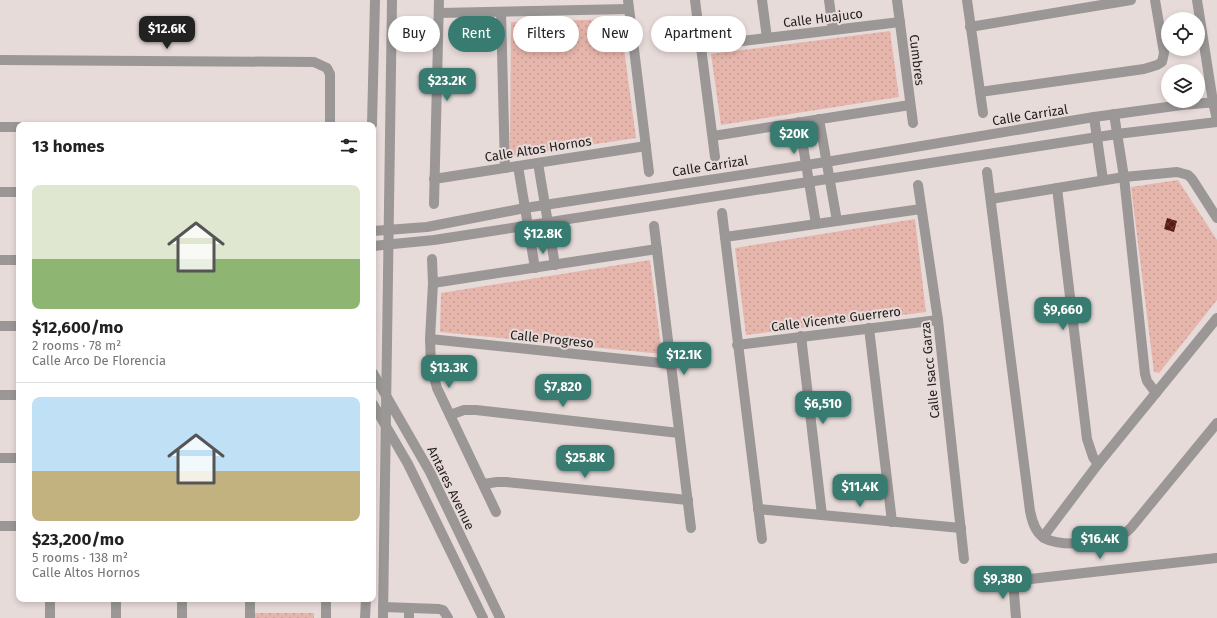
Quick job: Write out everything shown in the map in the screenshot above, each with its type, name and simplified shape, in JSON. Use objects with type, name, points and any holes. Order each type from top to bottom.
[{"type":"street","points":[[372,122],[375,0]]},
{"type":"street","points":[[383,618],[392,0]]},
{"type":"street","points":[[434,204],[439,0]]},
{"type":"street","points":[[695,0],[697,16]]},
{"type":"street","points":[[762,0],[767,38]]},
{"type":"street","points":[[829,0],[833,30]]},
{"type":"street","name":"Cumbres","points":[[897,0],[913,123]]},
{"type":"street","points":[[967,0],[983,113]]},
{"type":"street","points":[[970,27],[1131,0]]},
{"type":"street","points":[[980,92],[1157,65],[1162,62],[1164,53],[1155,0]]},
{"type":"street","points":[[376,246],[434,240],[1117,134],[1217,121],[1198,0]]},
{"type":"street","points":[[439,13],[501,12],[628,4],[649,172]]},
{"type":"street","points":[[501,12],[505,168]]},
{"type":"street","name":"Calle Huajuco","points":[[746,41],[900,22]]},
{"type":"street","points":[[702,52],[716,157]]},
{"type":"street","points":[[0,60],[314,62],[327,68],[330,74],[330,122]]},
{"type":"street","name":"Calle Carrizal","points":[[376,231],[427,227],[525,208],[826,162],[1094,117],[1215,102]]},
{"type":"street","points":[[713,136],[910,105]]},
{"type":"street","points":[[1114,114],[1124,177],[1145,374],[1156,393]]},
{"type":"street","points":[[1094,117],[1103,180]]},
{"type":"street","points":[[819,119],[837,221]]},
{"type":"street","points":[[799,122],[816,224]]},
{"type":"street","points":[[0,127],[16,127]]},
{"type":"street","name":"Calle Altos Hornos","points":[[434,179],[646,146]]},
{"type":"street","points":[[538,163],[555,264]]},
{"type":"street","points":[[518,166],[536,268]]},
{"type":"street","points":[[987,172],[1030,511],[1033,523],[1043,537],[1053,541],[1065,543],[1081,543],[1115,538],[1125,533],[1217,423]]},
{"type":"street","points":[[991,199],[1103,180],[1177,172],[1188,175],[1192,179],[1217,218]]},
{"type":"street","name":"Calle Isacc Garza","points":[[918,185],[938,320],[964,560]]},
{"type":"street","points":[[1057,188],[1087,439],[1093,457],[1098,464]]},
{"type":"street","points":[[0,192],[16,192]]},
{"type":"street","points":[[724,237],[921,209]]},
{"type":"street","points":[[722,213],[762,539]]},
{"type":"street","points":[[654,226],[691,528]]},
{"type":"street","points":[[433,283],[657,249]]},
{"type":"street","points":[[432,259],[433,283],[430,339],[433,378],[496,512]]},
{"type":"street","points":[[0,260],[16,260]]},
{"type":"street","points":[[1043,537],[1098,464],[1217,318]]},
{"type":"street","name":"Calle Vicente Guerrero","points":[[737,344],[938,320]]},
{"type":"street","points":[[0,326],[16,326]]},
{"type":"street","points":[[868,328],[892,522]]},
{"type":"street","points":[[801,336],[822,515]]},
{"type":"street","name":"Calle Progreso","points":[[430,339],[671,364]]},
{"type":"street","name":"Antares Avenue","points":[[376,378],[430,472],[500,618]]},
{"type":"street","points":[[0,395],[16,395]]},
{"type":"street","points":[[376,409],[408,464],[484,618]]},
{"type":"street","points":[[450,415],[464,410],[476,410],[680,433]]},
{"type":"street","points":[[0,458],[16,458]]},
{"type":"street","points":[[483,484],[506,482],[688,500]]},
{"type":"street","points":[[758,509],[961,528]]},
{"type":"street","points":[[0,526],[16,526]]},
{"type":"street","points":[[986,584],[1217,558]]},
{"type":"street","points":[[1013,580],[1016,618]]},
{"type":"street","points":[[50,602],[50,618]]},
{"type":"street","points":[[116,602],[116,618]]},
{"type":"street","points":[[182,602],[182,618]]},
{"type":"street","points":[[250,602],[250,618]]},
{"type":"street","points":[[326,602],[326,618]]},
{"type":"street","points":[[365,618],[366,602]]},
{"type":"street","points":[[383,607],[409,613],[439,609],[443,610],[448,618]]},
{"type":"shaded area","points":[[579,20],[587,20],[587,52],[624,52],[636,138],[510,157],[511,22],[513,22],[513,52],[579,52]]},
{"type":"shaded area","points":[[890,31],[899,97],[721,125],[711,54],[746,52],[746,50]]},
{"type":"shaded area","points":[[1178,180],[1217,240],[1217,300],[1159,373],[1154,372],[1131,187]]},
{"type":"shaded area","points":[[915,219],[926,312],[746,335],[735,248]]},
{"type":"shaded area","points":[[650,260],[662,354],[440,332],[441,293]]},
{"type":"shaded area","points":[[255,613],[314,613],[314,618],[255,618]]},
{"type":"building","points":[[1167,218],[1177,221],[1174,232],[1164,229]]}]
